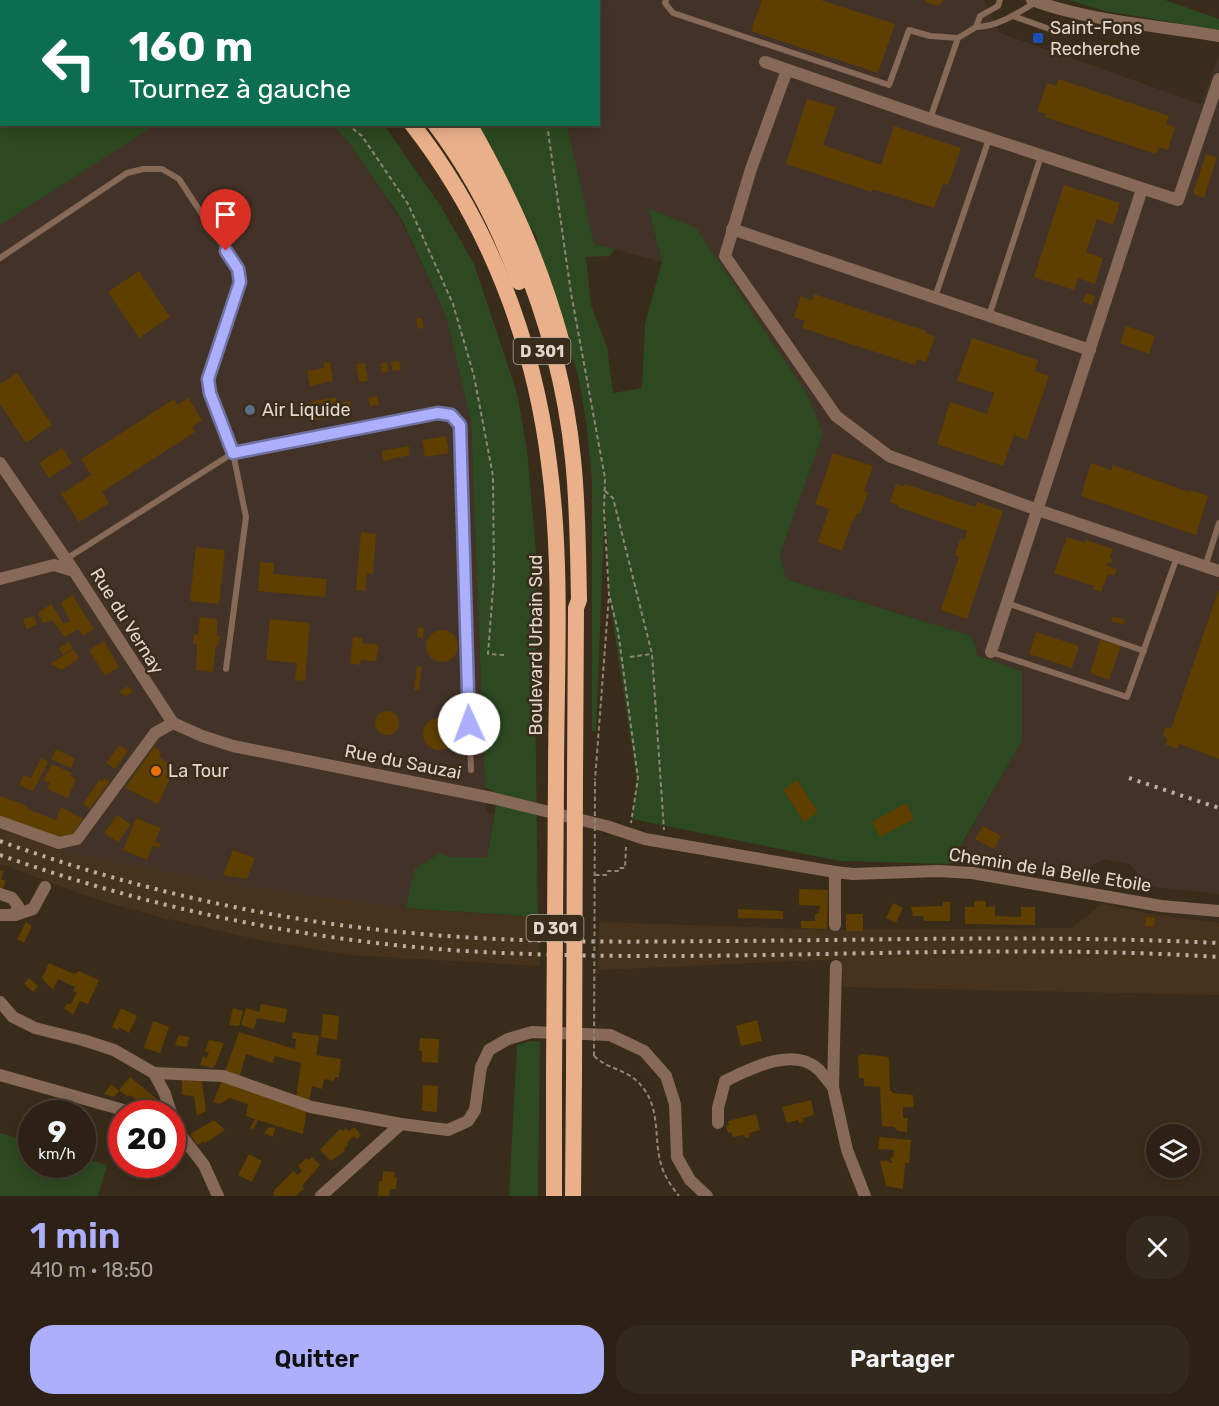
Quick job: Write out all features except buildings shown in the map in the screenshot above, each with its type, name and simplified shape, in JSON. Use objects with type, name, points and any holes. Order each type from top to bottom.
[{"type":"highway","points":[[409,126],[430,147]]},
{"type":"highway","name":"Boulevard Urbain Sud","points":[[414,126],[430,147],[461,197],[492,259],[519,330],[539,405],[549,463],[555,534],[554,1196]]},
{"type":"highway","name":"D 301","points":[[436,126],[466,171],[491,216],[516,273],[539,341],[556,407],[564,459],[570,520],[572,600],[576,608],[573,1196]]},
{"type":"highway","points":[[454,126],[488,184],[519,250],[558,370],[570,431],[576,488],[579,600],[576,608]]},
{"type":"highway","points":[[470,126],[499,179],[529,243],[553,311],[570,379],[583,458],[586,518],[585,594],[576,608]]},
{"type":"street","points":[[1034,1],[1062,10],[1120,22],[1219,36]]},
{"type":"street","points":[[765,62],[989,139],[1178,200],[1219,79]]},
{"type":"street","points":[[787,70],[751,169],[725,256],[836,416],[889,456],[1038,510],[1219,571]]},
{"type":"street","points":[[991,652],[1142,189]]},
{"type":"street","points":[[732,229],[1090,350]]},
{"type":"street","points":[[0,463],[74,571]]},
{"type":"street","name":"Rue du Vernay","points":[[0,579],[54,565],[74,571],[173,723]]},
{"type":"street","points":[[0,822],[59,843],[77,839],[155,733],[173,723]]},
{"type":"street","name":"Rue du Sauzai","points":[[173,723],[202,736],[234,746],[492,798],[606,826],[627,840]]},
{"type":"street","name":"Chemin de la Belle Etoile","points":[[627,840],[664,843],[853,874],[938,871],[972,873],[1161,906],[1219,911]]},
{"type":"street","points":[[835,872],[835,925]]},
{"type":"street","points":[[0,915],[15,915],[33,909],[45,887]]},
{"type":"street","points":[[0,894],[12,898],[18,906],[15,915]]},
{"type":"street","points":[[836,966],[833,1087],[847,1150],[865,1196]]},
{"type":"street","points":[[0,1002],[13,1017],[35,1028],[114,1050],[154,1073],[223,1076],[311,1107],[401,1124],[448,1130],[468,1120],[475,1110],[481,1067],[489,1050],[508,1039],[532,1032],[610,1035],[644,1051],[666,1076],[675,1104],[677,1156],[690,1180],[707,1196]]},
{"type":"street","points":[[718,1123],[718,1108],[725,1081],[748,1070],[781,1060],[799,1060],[817,1068],[833,1087]]},
{"type":"street","points":[[154,1073],[167,1100]]},
{"type":"street","points":[[0,1075],[108,1106]]},
{"type":"street","points":[[321,1196],[401,1124]]},
{"type":"street","points":[[186,1141],[204,1165],[218,1196]]},
{"type":"lane","points":[[666,0],[665,3],[673,13],[889,85],[909,30],[930,36],[958,38],[976,27],[985,27],[1013,16],[1034,1]]},
{"type":"lane","points":[[976,27],[980,16],[998,6],[1000,0]]},
{"type":"lane","points":[[1013,16],[1058,32]]},
{"type":"lane","points":[[930,119],[958,38]]},
{"type":"lane","points":[[935,298],[989,139]]},
{"type":"lane","points":[[989,316],[1041,156]]},
{"type":"lane","points":[[0,258],[127,173],[142,169],[162,169],[179,179],[238,269],[240,282],[208,379],[210,393],[233,453],[246,517],[226,669]]},
{"type":"lane","points":[[66,560],[233,453],[438,413],[451,415],[460,425],[471,770]]},
{"type":"lane","points":[[1205,567],[1219,523]]},
{"type":"lane","points":[[991,652],[1128,697],[1177,557]]},
{"type":"lane","points":[[1007,603],[1144,651]]},
{"type":"path","points":[[350,126],[362,136],[408,204],[453,304],[474,375],[493,476],[494,576],[488,654],[506,655]]},
{"type":"path","points":[[547,126],[571,293],[605,491],[609,595],[595,780],[594,1056],[600,1062],[625,1071],[646,1092],[655,1117],[661,1164],[670,1184],[679,1196]]},
{"type":"path","points":[[605,491],[613,498],[652,654],[664,843]]},
{"type":"path","points":[[595,875],[607,875],[608,871],[618,872],[618,868],[625,868],[627,840],[638,778],[618,631],[609,595]]},
{"type":"path","points":[[630,657],[652,654]]},
{"type":"shaded area","points":[[600,0],[983,0],[1000,33],[1201,104],[1219,55],[1219,894],[1147,886],[1130,864],[1104,859],[1078,875],[956,855],[1022,741],[978,656],[972,636],[786,579],[780,554],[823,434],[648,208],[662,262],[594,244],[556,126],[600,126]]},
{"type":"shaded area","points":[[0,126],[332,126],[346,139],[401,220],[446,316],[471,422],[486,813],[494,814],[487,858],[489,913],[401,908],[255,888],[68,853],[0,830]]},
{"type":"shaded area","points":[[0,830],[68,853],[255,888],[401,908],[538,917],[540,966],[349,955],[264,941],[155,916],[96,899],[0,864]]},
{"type":"shaded area","points":[[1102,904],[1151,914],[1219,923],[1219,995],[843,987],[841,959],[598,970],[599,922],[839,930],[1072,928]]},
{"type":"green space","points":[[1069,0],[1165,0],[1219,19],[1219,30],[1105,11]]},
{"type":"green space","points":[[0,126],[153,126],[0,225]]},
{"type":"green space","points":[[332,126],[384,126],[442,208],[474,264],[517,393],[527,450],[538,574],[535,687],[538,917],[406,908],[414,870],[440,853],[450,857],[487,858],[498,794],[485,787],[471,422],[446,316],[402,220],[346,139]]},
{"type":"green space","points":[[478,126],[567,126],[594,244],[615,249],[610,256],[586,257],[591,305],[607,347],[613,393],[642,388],[645,324],[662,262],[648,208],[696,228],[807,394],[823,434],[780,554],[786,579],[972,636],[978,656],[1022,671],[1022,741],[950,864],[840,861],[632,819],[637,782],[609,595],[605,503],[596,731],[592,731],[592,480],[586,420],[578,375],[538,250],[537,237],[521,212]]},
{"type":"green space","points":[[531,1041],[540,1042],[538,1196],[509,1196],[517,1045]]},
{"type":"green space","points":[[0,1133],[18,1139],[18,1178],[96,1178],[96,1162],[107,1165],[98,1196],[0,1196]]},
{"type":"railway","points":[[1129,778],[1219,808]]},
{"type":"railway","points":[[0,841],[103,875],[208,901],[314,921],[422,934],[497,939],[648,942],[1034,939],[1219,943]]},
{"type":"railway","points":[[0,855],[113,891],[229,919],[347,939],[465,951],[653,956],[1031,951],[1219,957]]},
{"type":"place","name":"Saint-Fons Recherche","points":[[1038,38]]},
{"type":"place","name":"Air Liquide","points":[[250,410]]},
{"type":"place","name":"La Tour","points":[[156,771]]},
{"type":"route","points":[[226,251],[238,269],[240,282],[208,379],[210,393],[233,453],[438,413],[451,415],[460,425],[469,724]]}]
